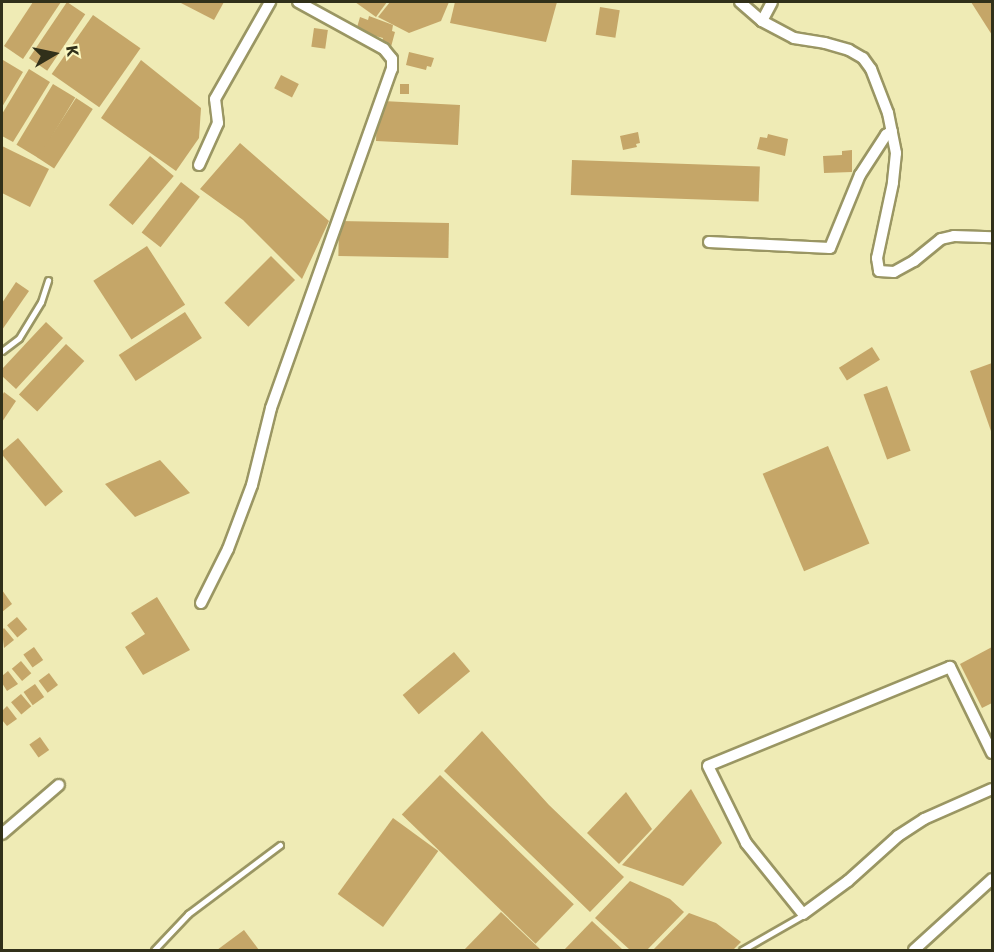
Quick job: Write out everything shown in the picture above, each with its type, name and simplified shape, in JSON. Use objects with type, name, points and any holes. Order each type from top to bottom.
[{"type":"street","points":[[199,165],[218,123],[215,99],[270,2]]},
{"type":"street","points":[[201,603],[228,549],[252,485],[272,408],[392,69],[392,59],[384,50],[298,2]]},
{"type":"street","points":[[740,2],[762,21],[794,38],[825,43],[863,58],[878,87],[892,131],[896,167],[877,258],[879,271],[894,272],[914,261],[941,239],[954,236],[993,237]]},
{"type":"street","points":[[762,21],[772,2]]},
{"type":"street","points":[[710,242],[830,248],[860,176],[886,135],[892,131]]},
{"type":"street","points":[[993,753],[950,667],[708,766],[746,843],[803,914],[848,881],[898,836],[924,819],[993,789]]},
{"type":"street","points":[[2,834],[59,785]]},
{"type":"street","points":[[914,951],[993,879]]},
{"type":"lane","points":[[2,351],[19,338],[41,302],[48,280]]},
{"type":"lane","points":[[154,951],[188,914],[280,845]]},
{"type":"lane","points":[[742,951],[803,914]]},
{"type":"building","points":[[33,2],[61,2],[23,59],[4,46]]},
{"type":"building","points":[[67,2],[85,14],[47,71],[29,58]]},
{"type":"building","points":[[179,2],[224,2],[214,20]]},
{"type":"building","points":[[355,2],[387,2],[376,17]]},
{"type":"building","points":[[390,2],[449,2],[441,21],[409,33],[378,17]]},
{"type":"building","points":[[455,2],[557,2],[546,42],[450,23]]},
{"type":"building","points":[[971,2],[992,2],[992,35]]},
{"type":"building","points":[[600,7],[620,10],[615,38],[596,35]]},
{"type":"building","points":[[93,15],[141,48],[99,107],[52,74]]},
{"type":"building","points":[[369,16],[393,25],[392,31],[395,32],[391,47],[381,44],[383,38],[356,31],[360,17],[368,20]]},
{"type":"building","points":[[314,28],[328,30],[325,49],[311,47]]},
{"type":"building","points":[[409,52],[434,58],[431,67],[427,66],[426,70],[406,65]]},
{"type":"building","points":[[3,60],[23,72],[2,107],[2,63]]},
{"type":"building","points":[[141,60],[201,108],[199,138],[176,171],[101,118]]},
{"type":"building","points":[[29,69],[50,82],[13,142],[2,136],[2,114]]},
{"type":"building","points":[[281,75],[299,84],[292,97],[274,88]]},
{"type":"building","points":[[53,84],[75,97],[39,158],[16,145]]},
{"type":"building","points":[[400,84],[409,84],[409,94],[400,94]]},
{"type":"building","points":[[76,98],[93,109],[54,168],[37,158]]},
{"type":"building","points":[[383,101],[460,105],[458,145],[376,141],[377,111],[383,112]]},
{"type":"building","points":[[638,132],[640,143],[636,144],[637,147],[623,150],[620,136]]},
{"type":"building","points":[[768,134],[788,139],[785,156],[757,149],[760,137],[767,138]]},
{"type":"building","points":[[240,143],[329,221],[302,279],[243,220],[200,189]]},
{"type":"building","points":[[2,146],[49,169],[30,207],[2,193]]},
{"type":"building","points":[[852,150],[852,172],[824,173],[823,156],[842,155],[842,151]]},
{"type":"building","points":[[150,156],[174,176],[133,225],[109,205]]},
{"type":"building","points":[[572,160],[760,167],[759,202],[571,195]]},
{"type":"building","points":[[181,182],[200,197],[161,247],[142,232]]},
{"type":"building","points":[[339,221],[449,223],[448,258],[338,256]]},
{"type":"building","points":[[147,246],[185,305],[131,340],[93,281]]},
{"type":"building","points":[[271,256],[295,280],[248,327],[224,303]]},
{"type":"building","points":[[16,282],[29,291],[2,330],[2,303]]},
{"type":"building","points":[[185,312],[202,338],[136,381],[119,355]]},
{"type":"building","points":[[46,322],[63,338],[16,389],[2,376],[2,369]]},
{"type":"building","points":[[66,344],[84,361],[37,412],[19,394]]},
{"type":"building","points":[[872,347],[880,360],[847,380],[839,368]]},
{"type":"building","points":[[992,363],[992,434],[970,371]]},
{"type":"building","points":[[887,386],[911,451],[887,459],[864,395]]},
{"type":"building","points":[[4,392],[16,401],[2,422],[2,396]]},
{"type":"building","points":[[18,438],[63,492],[45,506],[2,455],[2,451]]},
{"type":"building","points":[[828,446],[869,544],[804,571],[763,474]]},
{"type":"building","points":[[160,460],[190,493],[135,517],[105,484]]},
{"type":"building","points":[[2,590],[12,604],[2,612]]},
{"type":"building","points":[[157,597],[190,650],[143,675],[125,647],[145,634],[131,613]]},
{"type":"building","points":[[17,617],[27,629],[17,638],[7,625]]},
{"type":"building","points":[[4,628],[14,640],[4,648],[2,630]]},
{"type":"building","points":[[34,647],[43,660],[33,668],[23,654]]},
{"type":"building","points":[[992,647],[992,703],[982,708],[960,664]]},
{"type":"building","points":[[454,652],[470,671],[419,714],[403,695]]},
{"type":"building","points":[[21,661],[31,673],[22,681],[12,669]]},
{"type":"building","points":[[8,671],[18,684],[7,691],[2,683],[2,676]]},
{"type":"building","points":[[49,673],[58,685],[48,693],[39,681]]},
{"type":"building","points":[[35,684],[44,697],[33,705],[24,692]]},
{"type":"building","points":[[21,694],[31,706],[21,715],[11,702]]},
{"type":"building","points":[[7,706],[17,719],[7,726],[2,720],[2,711]]},
{"type":"building","points":[[482,731],[549,805],[624,877],[590,912],[444,771]]},
{"type":"building","points":[[40,737],[49,750],[39,758],[29,744]]},
{"type":"building","points":[[440,775],[574,904],[536,944],[402,815]]},
{"type":"building","points":[[691,789],[722,843],[683,886],[622,865]]},
{"type":"building","points":[[626,792],[652,829],[619,864],[587,833]]},
{"type":"building","points":[[393,818],[438,851],[383,927],[338,894]]},
{"type":"building","points":[[630,881],[670,899],[684,912],[647,950],[630,950],[595,918]]},
{"type":"building","points":[[501,912],[541,950],[464,950]]},
{"type":"building","points":[[689,913],[716,923],[741,942],[733,950],[653,950]]},
{"type":"building","points":[[592,921],[623,950],[564,950]]},
{"type":"building","points":[[244,930],[259,950],[217,950]]}]
